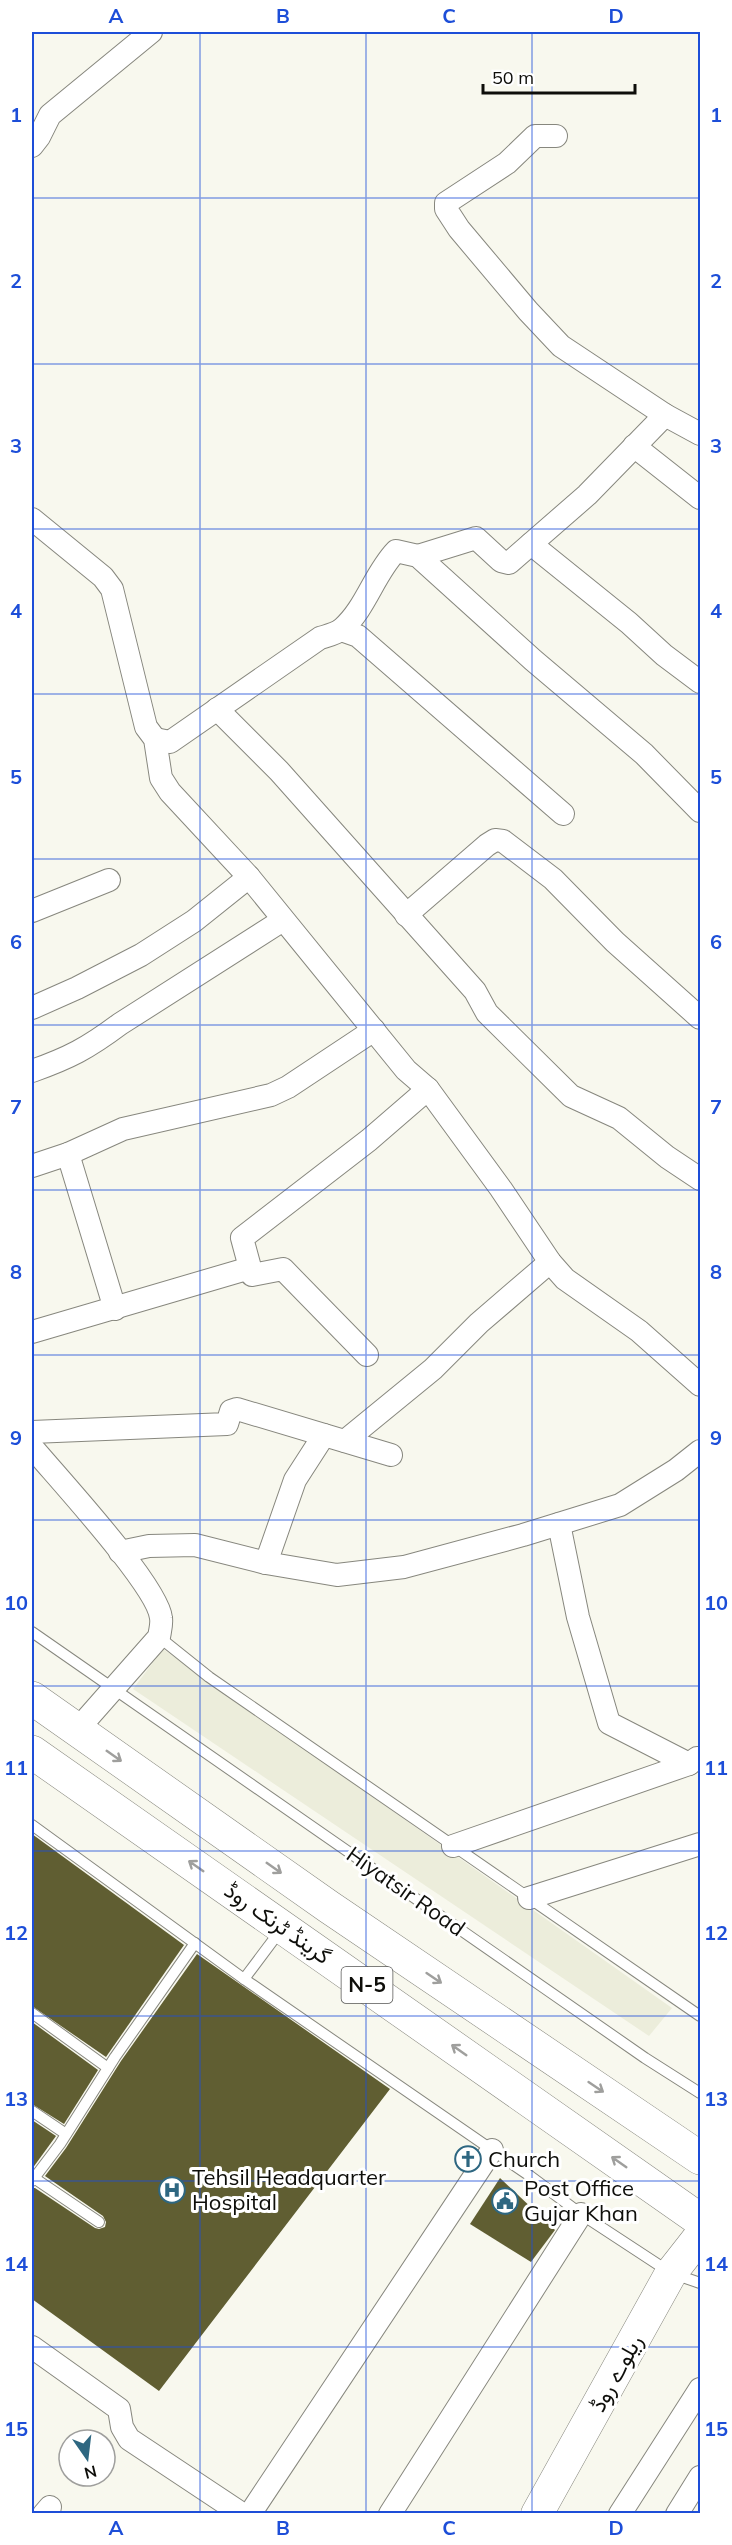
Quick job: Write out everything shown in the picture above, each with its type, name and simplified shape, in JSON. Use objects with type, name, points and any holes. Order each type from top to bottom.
[{"type":"highway","name":"گرینڈ ٹرنک روڈ","points":[[32,1698],[329,1907],[700,2158]]},
{"type":"highway","name":"گرینڈ ٹرنک روڈ","points":[[36,1763],[284,1927],[700,2220]]},
{"type":"main road","name":"ریلوے روڈ","points":[[537,2514],[671,2273],[700,2236]]},
{"type":"street","points":[[32,146],[50,115],[151,32]]},
{"type":"street","points":[[556,136],[536,136],[507,163],[446,203],[446,209],[466,238],[561,346],[665,415],[700,434]]},
{"type":"street","points":[[155,739],[170,742],[320,638],[341,630],[366,597],[386,561],[396,551],[418,555],[476,538],[501,561],[509,563],[587,495],[665,415]]},
{"type":"street","points":[[634,446],[700,498]]},
{"type":"street","points":[[32,519],[103,577],[112,589],[146,727],[155,739],[161,778],[170,792],[249,877],[406,1070],[428,1089],[501,1189],[550,1262],[565,1279],[645,1336],[700,1385]]},
{"type":"street","points":[[531,544],[629,623],[664,655],[700,682]]},
{"type":"street","points":[[418,555],[533,660],[644,754],[700,811]]},
{"type":"street","points":[[341,630],[358,636],[563,814]]},
{"type":"street","points":[[217,709],[279,771],[475,991],[487,1013],[571,1096],[619,1118],[667,1157],[700,1179]]},
{"type":"street","points":[[406,915],[487,845],[495,840],[503,840],[553,879],[615,942],[700,1018]]},
{"type":"street","points":[[32,1008],[141,955],[194,921],[249,877]]},
{"type":"street","points":[[32,911],[109,880]]},
{"type":"street","points":[[32,1071],[71,1056],[98,1042],[120,1024],[283,920]]},
{"type":"street","points":[[32,1166],[68,1154],[123,1129],[271,1095],[288,1087],[374,1030]]},
{"type":"street","points":[[367,1355],[284,1269],[252,1275],[242,1238],[244,1234],[369,1140],[428,1089]]},
{"type":"street","points":[[68,1154],[115,1309]]},
{"type":"street","points":[[266,1563],[295,1480],[335,1438],[433,1369],[479,1323],[550,1262]]},
{"type":"street","points":[[32,1332],[250,1268]]},
{"type":"street","points":[[32,1432],[227,1424],[231,1412],[237,1409],[391,1455]]},
{"type":"street","points":[[32,1447],[120,1552],[153,1596],[161,1618],[159,1637],[77,1730]]},
{"type":"street","points":[[120,1552],[149,1546],[195,1545],[266,1563],[337,1575],[404,1567],[620,1505],[676,1470],[700,1451]]},
{"type":"street","points":[[559,1524],[578,1617],[609,1723],[695,1759]]},
{"type":"street","points":[[453,1846],[695,1759]]},
{"type":"street","points":[[529,1898],[700,1844]]},
{"type":"street","points":[[250,2514],[492,2150]]},
{"type":"street","points":[[390,2514],[581,2214]]},
{"type":"street","points":[[32,2347],[119,2409],[122,2427],[129,2439],[242,2514]]},
{"type":"street","points":[[620,2514],[700,2389]]},
{"type":"street","points":[[677,2514],[700,2477]]},
{"type":"lane","name":"Hiyatsir Road","points":[[32,1632],[645,2058],[700,2093]]},
{"type":"lane","points":[[159,1637],[209,1677],[700,2016]]},
{"type":"lane","points":[[32,1825],[244,1979],[581,2214],[671,2273],[700,2283]]},
{"type":"lane","points":[[244,1979],[284,1927]]},
{"type":"lane","points":[[99,2222],[33,2180],[195,1943]]},
{"type":"lane","points":[[32,2013],[108,2068]]},
{"type":"lane","points":[[32,2111],[66,2134]]},
{"type":"shaded area","points":[[163,1649],[672,2008],[649,2036],[133,1689]]},
{"type":"building","points":[[32,1834],[184,1945],[106,2057],[32,2006]]},
{"type":"building","name":"Tehsil Headquarter Hospital","points":[[197,1954],[390,2089],[159,2391],[32,2299],[32,2188],[95,2228],[105,2227],[106,2222],[103,2216],[45,2176],[66,2148],[121,2061]]},
{"type":"building","points":[[32,2022],[98,2070],[64,2124],[32,2104]]},
{"type":"building","points":[[32,2120],[56,2136],[32,2169]]},
{"type":"building","name":"Post Office Gujar Khan","points":[[500,2178],[555,2230],[531,2262],[470,2224]]},
{"type":"place","name":"Church","points":[[468,2159]]},
{"type":"place","name":"Tehsil Headquarter Hospital","points":[[172,2190]]},
{"type":"place","name":"Post Office Gujar Khan","points":[[505,2201]]}]
